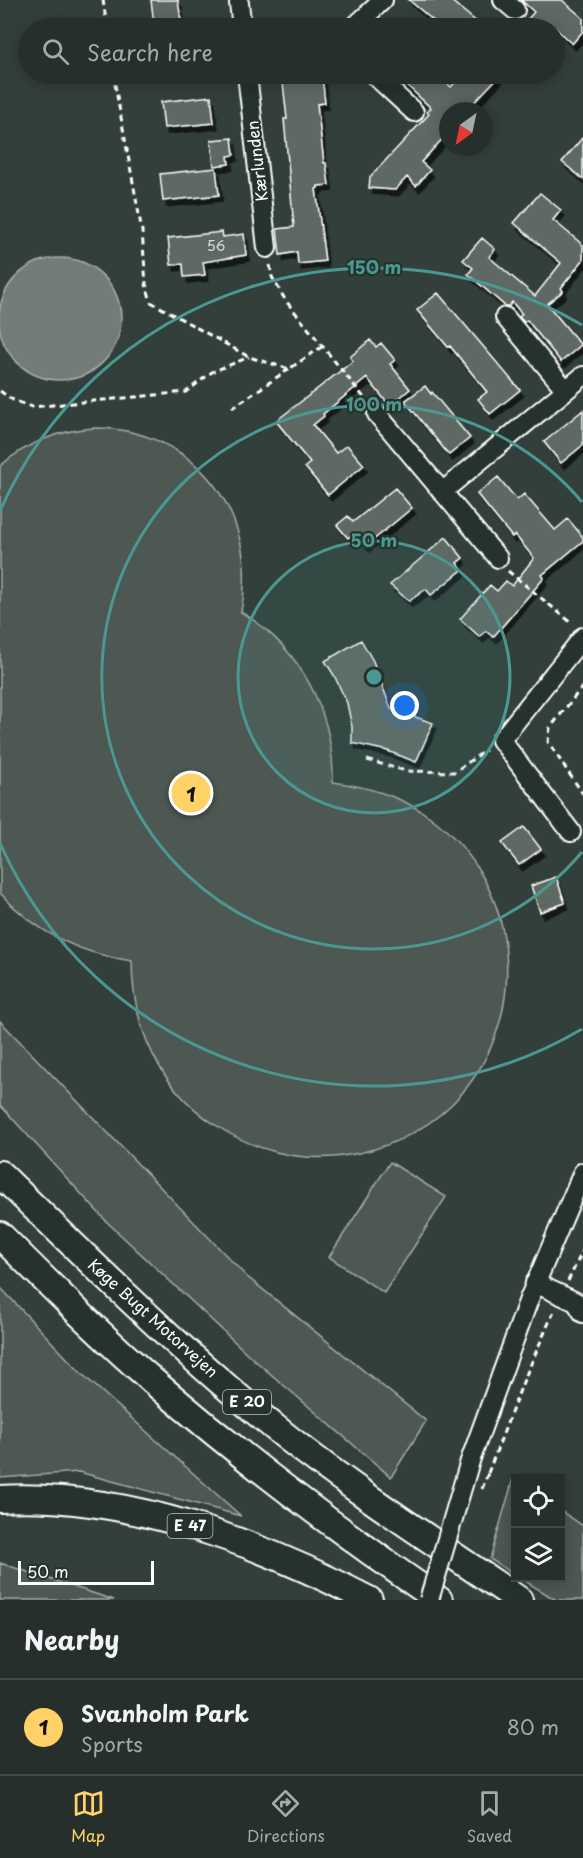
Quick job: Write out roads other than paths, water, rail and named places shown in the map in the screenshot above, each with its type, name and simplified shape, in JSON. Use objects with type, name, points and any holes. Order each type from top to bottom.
[{"type":"highway","name":"Køge Bugt Motorvejen","points":[[0,1174],[94,1266],[189,1353],[289,1438],[393,1514],[519,1600]]},
{"type":"highway","name":"E 20","points":[[0,1234],[57,1292],[160,1387],[282,1486],[439,1600]]},
{"type":"highway","name":"E 47","points":[[0,1499],[83,1501],[141,1512],[205,1531],[284,1559],[369,1600]]},
{"type":"street","points":[[364,18],[383,0]]},
{"type":"street","points":[[239,3],[241,18]]},
{"type":"street","name":"Kærlunden","points":[[248,84],[267,248]]},
{"type":"street","points":[[384,84],[414,112]]},
{"type":"street","points":[[505,316],[566,390]]},
{"type":"street","points":[[442,492],[583,376]]},
{"type":"street","points":[[377,414],[498,558]]},
{"type":"street","points":[[571,832],[501,740],[579,631]]},
{"type":"street","points":[[429,1600],[471,1461],[535,1282],[583,1172]]},
{"type":"street","points":[[535,1282],[576,1302],[583,1313]]},
{"type":"place","name":"Svanholm Park","points":[[191,793]]}]
